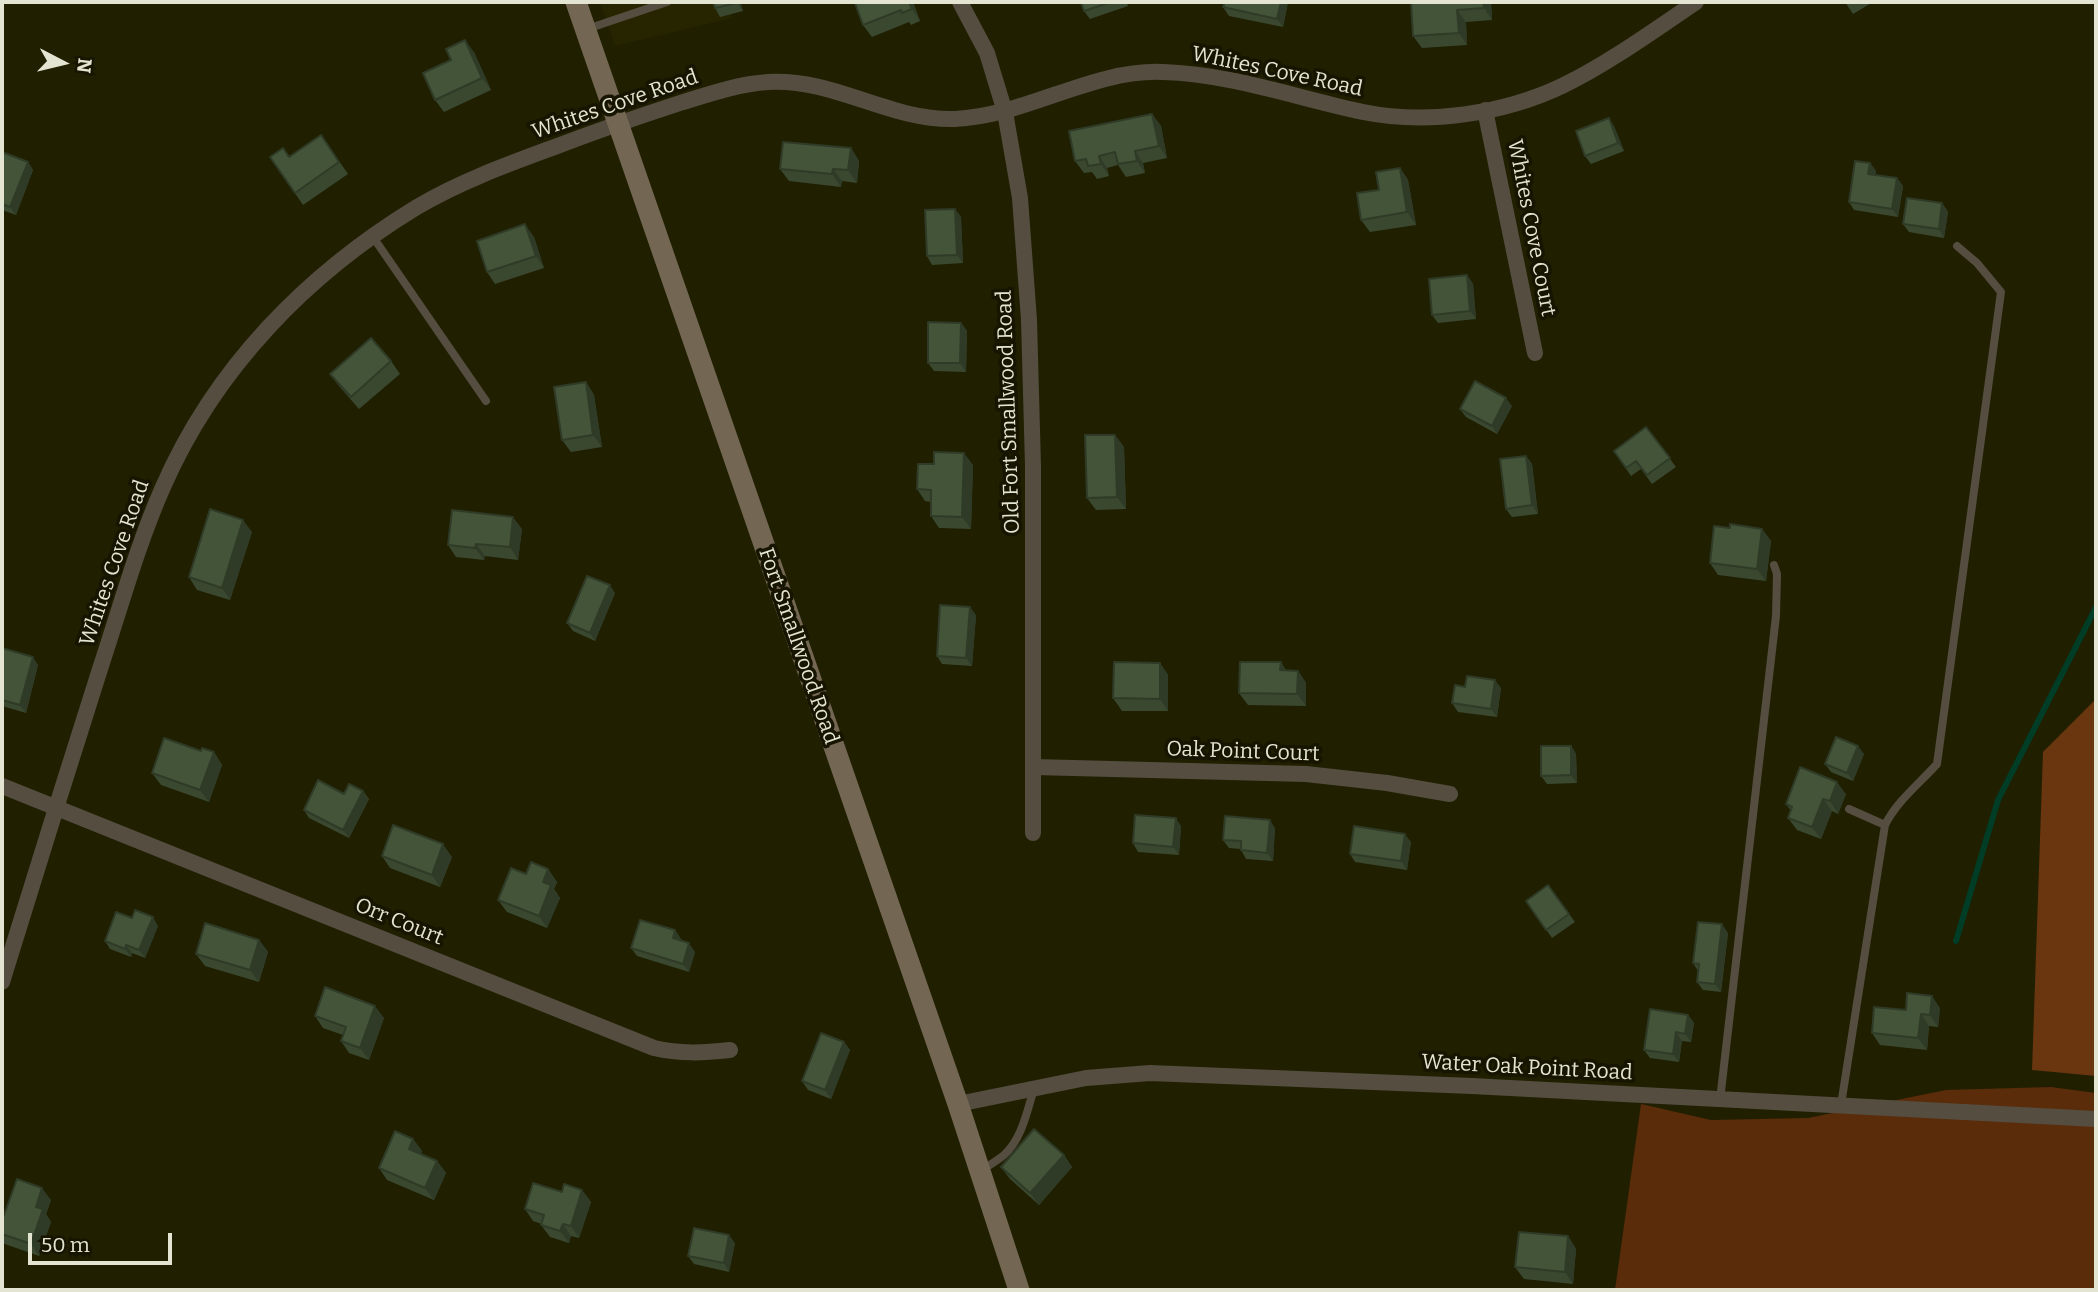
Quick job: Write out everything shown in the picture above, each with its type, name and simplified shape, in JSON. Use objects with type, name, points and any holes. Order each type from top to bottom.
[{"type":"main road","name":"Fort Smallwood Road","points":[[576,2],[958,1104],[1019,1290]]},
{"type":"street","name":"Old Fort Smallwood Road","points":[[960,2],[987,53],[1005,112],[1020,198],[1029,320],[1034,518],[1033,833]]},
{"type":"street","name":"Whites Cove Road","points":[[2,982],[148,523],[187,438],[215,392],[257,339],[298,297],[333,267],[420,205],[500,167],[617,123],[719,91],[771,81],[819,85],[908,115],[929,118],[976,117],[1005,112],[1134,73],[1158,71],[1214,76],[1369,114],[1433,116],[1485,110],[1521,101],[1569,82],[1696,2]]},
{"type":"street","name":"Whites Cove Court","points":[[1485,110],[1535,353]]},
{"type":"street","name":"Oak Point Court","points":[[1034,767],[1306,774],[1387,783],[1450,794]]},
{"type":"street","name":"Orr Court","points":[[2,786],[654,1048],[675,1053],[702,1054],[730,1050]]},
{"type":"street","name":"Water Oak Point Road","points":[[958,1104],[1086,1078],[1150,1073],[2096,1119]]},
{"type":"lane","points":[[586,30],[667,2]]},
{"type":"lane","points":[[373,237],[486,401]]},
{"type":"lane","points":[[1841,1105],[1885,825],[1894,807],[1912,792],[1937,764],[2001,292],[1977,263],[1957,246]]},
{"type":"lane","points":[[1720,1100],[1776,616],[1777,574],[1774,565]]},
{"type":"lane","points":[[1849,809],[1885,825]]},
{"type":"lane","points":[[980,1171],[1004,1154],[1015,1140],[1034,1089]]},
{"type":"shaded area","points":[[600,2],[728,2],[732,18],[615,46]]},
{"type":"shaded area","points":[[2096,699],[2096,1076],[2032,1070],[2043,752]]},
{"type":"shaded area","points":[[2051,1087],[2096,1093],[2096,1290],[1615,1290],[1641,1104],[1711,1120],[1808,1118],[1946,1090]]},
{"type":"building","points":[[713,2],[737,2],[737,3],[715,8]]},
{"type":"building","points":[[909,2],[912,9],[902,13],[901,10],[863,25],[855,3]]},
{"type":"building","points":[[1081,2],[1111,2],[1084,11]]},
{"type":"building","points":[[1225,2],[1281,2],[1277,19],[1223,7]]},
{"type":"building","points":[[1411,2],[1483,2],[1484,8],[1457,10],[1459,33],[1413,36]]},
{"type":"building","points":[[465,40],[482,78],[435,100],[423,73],[451,60],[446,49]]},
{"type":"building","points":[[1152,114],[1159,146],[1135,151],[1137,161],[1118,164],[1115,152],[1099,156],[1101,164],[1088,166],[1086,159],[1075,161],[1069,131]]},
{"type":"building","points":[[1609,118],[1618,143],[1585,156],[1576,131]]},
{"type":"building","points":[[321,135],[339,162],[295,193],[270,157],[283,148],[289,157]]},
{"type":"building","points":[[783,142],[851,148],[848,170],[833,169],[832,174],[780,169]]},
{"type":"building","points":[[2,152],[28,162],[10,207],[2,204]]},
{"type":"building","points":[[1855,161],[1870,163],[1868,174],[1897,178],[1892,209],[1849,202]]},
{"type":"building","points":[[1400,168],[1407,212],[1361,220],[1357,193],[1379,190],[1376,172]]},
{"type":"building","points":[[1907,198],[1942,203],[1939,229],[1903,224]]},
{"type":"building","points":[[955,209],[957,255],[927,256],[925,210]]},
{"type":"building","points":[[525,224],[536,256],[487,272],[477,241]]},
{"type":"building","points":[[1467,275],[1470,311],[1432,315],[1429,279]]},
{"type":"building","points":[[928,322],[961,323],[960,363],[928,363]]},
{"type":"building","points":[[371,338],[391,361],[351,397],[330,374]]},
{"type":"building","points":[[1475,381],[1506,398],[1492,426],[1460,409]]},
{"type":"building","points":[[586,382],[593,435],[562,440],[554,387]]},
{"type":"building","points":[[1646,427],[1670,458],[1647,475],[1636,461],[1626,468],[1614,451]]},
{"type":"building","points":[[1085,435],[1115,435],[1117,497],[1087,498]]},
{"type":"building","points":[[934,452],[964,453],[962,517],[931,516],[931,490],[917,489],[918,464],[934,464]]},
{"type":"building","points":[[1526,456],[1532,505],[1506,509],[1500,459]]},
{"type":"building","points":[[210,509],[243,520],[222,588],[189,577]]},
{"type":"building","points":[[452,510],[513,517],[510,547],[476,544],[475,548],[448,545]]},
{"type":"building","points":[[1730,524],[1762,529],[1757,569],[1710,563],[1714,526],[1730,528]]},
{"type":"building","points":[[587,576],[610,585],[590,633],[567,623]]},
{"type":"building","points":[[940,605],[970,607],[966,658],[937,656]]},
{"type":"building","points":[[2,648],[33,657],[20,705],[2,700]]},
{"type":"building","points":[[1114,662],[1160,663],[1160,699],[1113,698]]},
{"type":"building","points":[[1240,662],[1281,662],[1280,670],[1298,671],[1297,694],[1239,693]]},
{"type":"building","points":[[1467,676],[1495,680],[1491,709],[1452,703],[1455,685],[1465,687]]},
{"type":"building","points":[[1836,737],[1858,746],[1847,773],[1825,764]]},
{"type":"building","points":[[164,738],[201,751],[202,748],[214,752],[200,790],[152,773]]},
{"type":"building","points":[[1541,746],[1571,746],[1571,775],[1541,776]]},
{"type":"building","points":[[1800,767],[1837,782],[1830,801],[1823,799],[1812,827],[1788,818],[1792,807],[1786,804]]},
{"type":"building","points":[[318,780],[344,794],[349,784],[363,791],[343,830],[304,810]]},
{"type":"building","points":[[1135,815],[1176,818],[1173,847],[1133,843]]},
{"type":"building","points":[[1225,816],[1270,820],[1267,853],[1241,850],[1241,841],[1223,840]]},
{"type":"building","points":[[393,825],[443,844],[432,875],[382,856]]},
{"type":"building","points":[[1354,826],[1405,834],[1401,861],[1350,854]]},
{"type":"building","points":[[531,862],[548,869],[543,882],[551,885],[539,916],[498,900],[511,868],[526,874]]},
{"type":"building","points":[[1548,885],[1569,914],[1546,930],[1526,901]]},
{"type":"building","points":[[135,910],[153,917],[139,950],[126,945],[125,949],[105,941],[116,912],[132,918]]},
{"type":"building","points":[[640,920],[675,930],[673,938],[689,943],[683,964],[631,948]]},
{"type":"building","points":[[1698,922],[1722,924],[1715,984],[1697,982],[1699,964],[1693,963]]},
{"type":"building","points":[[205,923],[259,940],[250,970],[196,954]]},
{"type":"building","points":[[325,987],[375,1006],[360,1048],[341,1041],[346,1027],[315,1016]]},
{"type":"building","points":[[1907,993],[1932,996],[1930,1015],[1921,1014],[1918,1038],[1872,1033],[1874,1007],[1906,1010]]},
{"type":"building","points":[[1650,1009],[1688,1015],[1685,1034],[1676,1032],[1673,1054],[1644,1050]]},
{"type":"building","points":[[821,1033],[844,1042],[825,1090],[802,1081]]},
{"type":"building","points":[[1034,1129],[1064,1155],[1030,1193],[1001,1167]]},
{"type":"building","points":[[395,1131],[413,1139],[409,1149],[437,1161],[425,1188],[379,1168]]},
{"type":"building","points":[[17,1179],[42,1188],[36,1207],[43,1209],[31,1244],[2,1234],[2,1214],[4,1215]]},
{"type":"building","points":[[533,1183],[562,1192],[564,1184],[582,1190],[571,1226],[563,1224],[560,1231],[541,1225],[544,1215],[525,1209]]},
{"type":"building","points":[[694,1228],[729,1235],[724,1263],[688,1256]]},
{"type":"building","points":[[1519,1232],[1568,1236],[1565,1272],[1515,1267]]},
{"type":"waterway","points":[[1956,941],[1998,800],[2096,607]]}]
